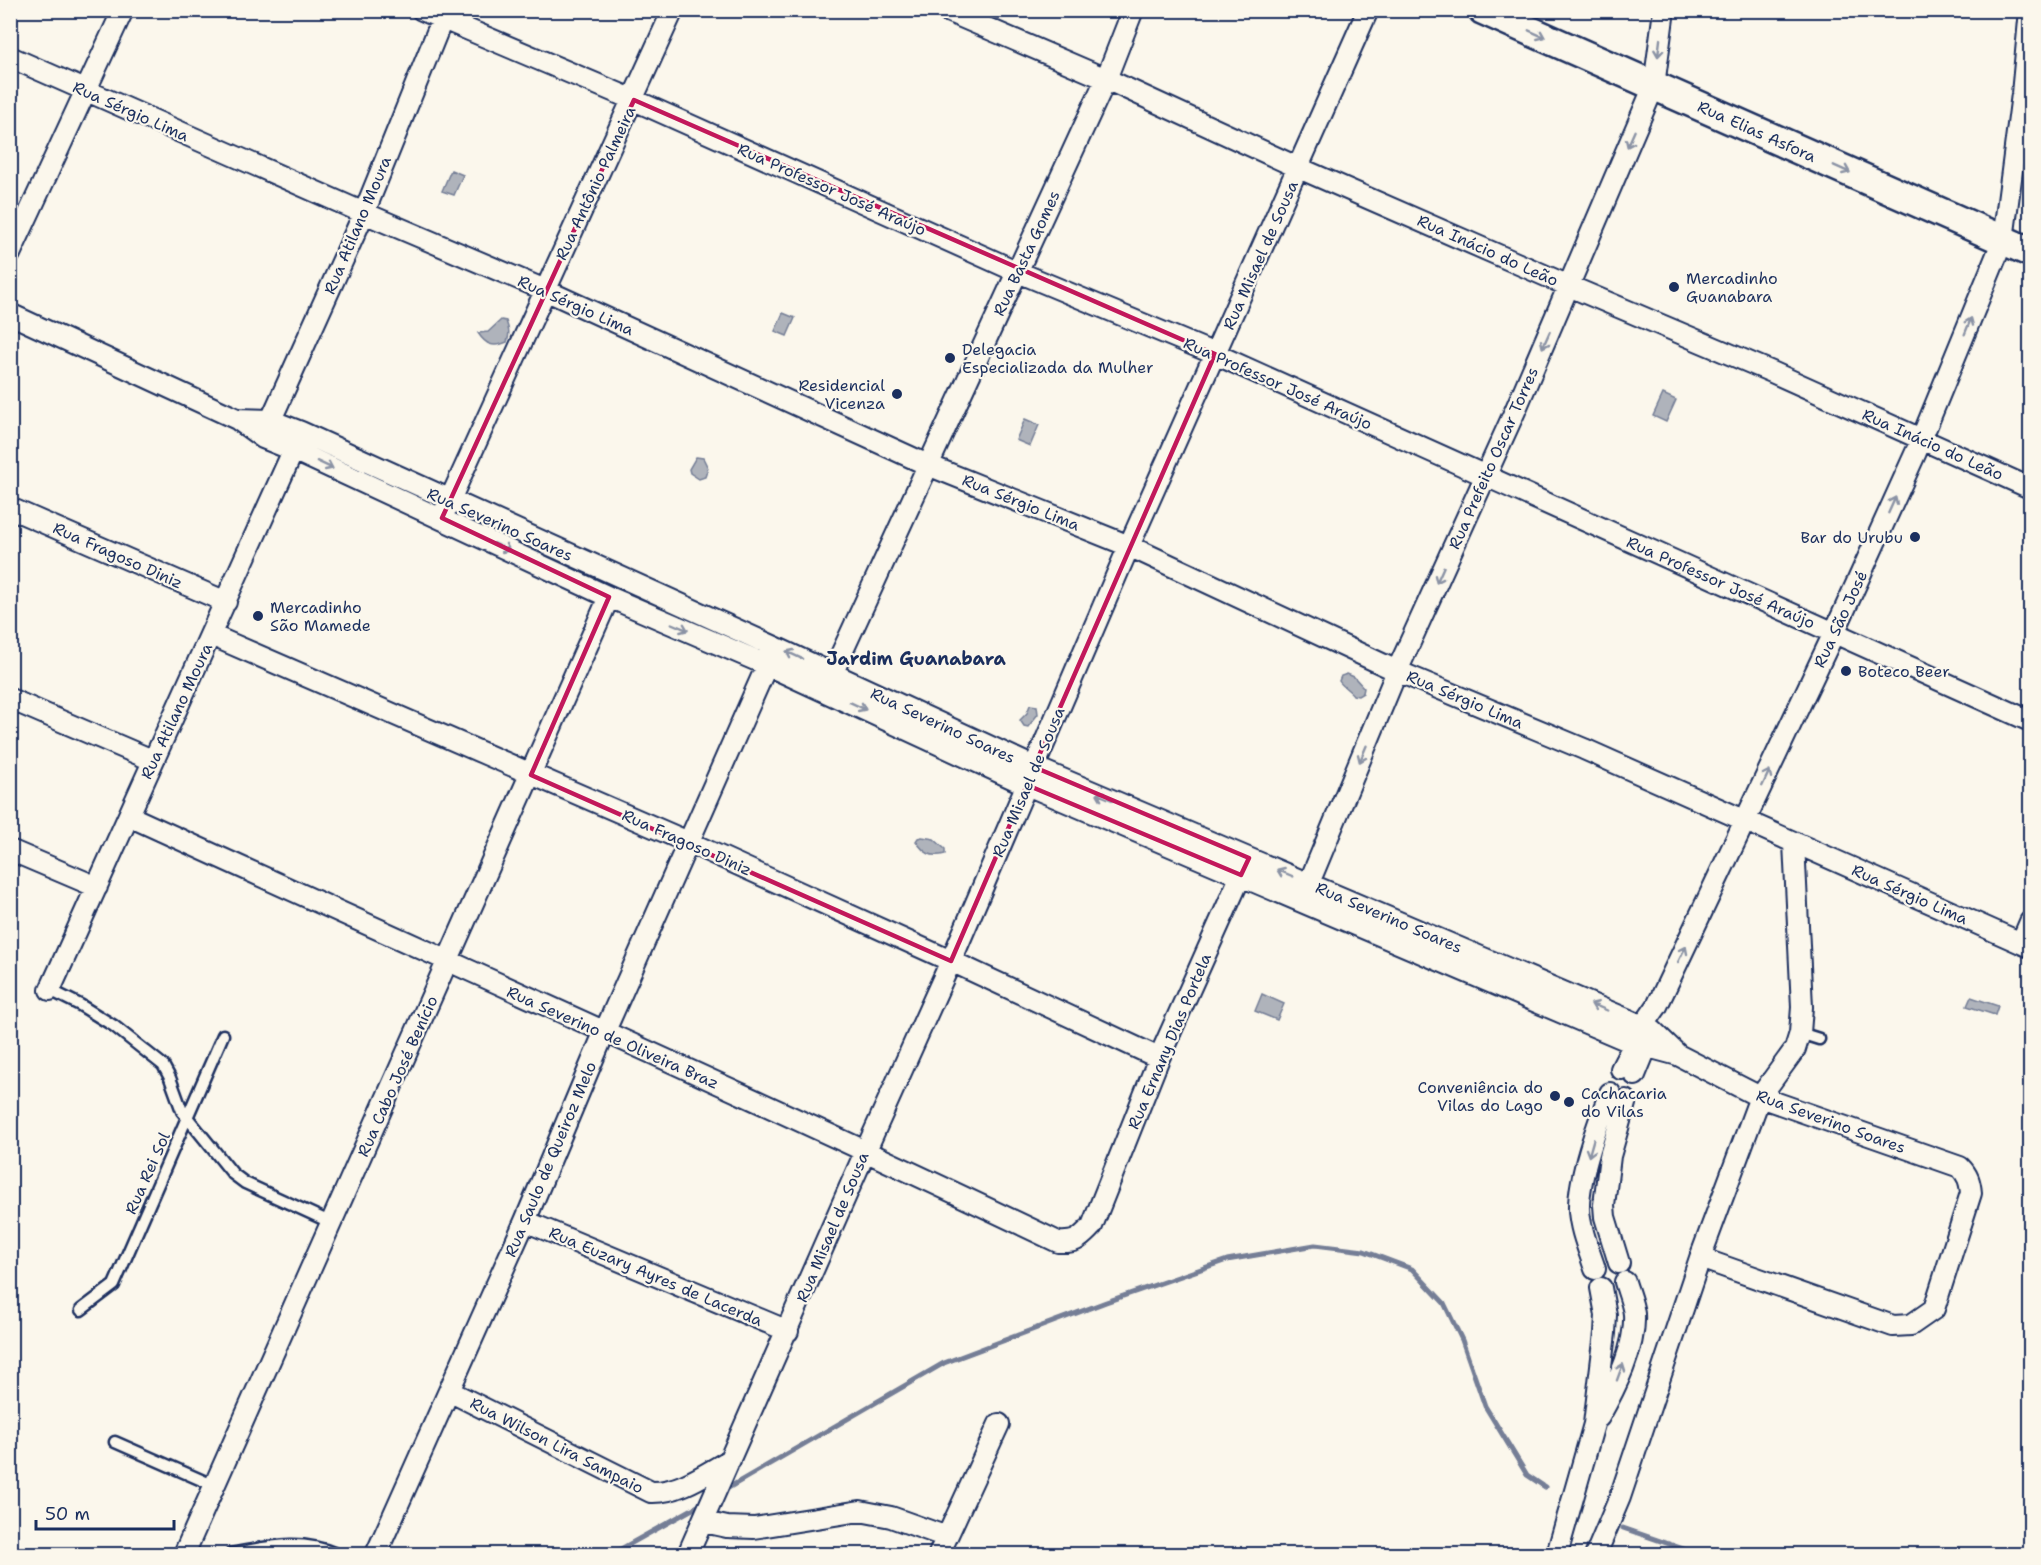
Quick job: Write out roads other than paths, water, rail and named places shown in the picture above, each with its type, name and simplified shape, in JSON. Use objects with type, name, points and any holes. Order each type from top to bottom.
[{"type":"street","points":[[10,254],[123,10]]},
{"type":"street","name":"Rua Professor José Araújo","points":[[422,10],[444,15],[1018,272],[1215,354],[2031,721]]},
{"type":"street","name":"Rua Antônio Palmeira","points":[[446,510],[673,10]]},
{"type":"street","name":"Rua Inácio do Leão","points":[[945,10],[1106,79],[1299,168],[1772,372],[2031,488]]},
{"type":"street","name":"Rua Basta Gomes","points":[[828,682],[1106,79],[1133,10]]},
{"type":"street","name":"Rua Misael de Sousa","points":[[688,1554],[706,1518],[951,961],[1129,546],[1368,10]]},
{"type":"street","name":"Rua Elias Asfora","points":[[1483,10],[2031,252]]},
{"type":"street","name":"Rua Prefeito Oscar Torres","points":[[1305,892],[1397,671],[1569,286],[1654,86],[1664,10]]},
{"type":"street","name":"Rua São José","points":[[1628,1072],[1834,633],[1922,439],[2003,240],[2028,57],[2030,10]]},
{"type":"street","name":"Rua Atilano Moura","points":[[266,429],[364,213],[444,15]]},
{"type":"street","name":"Rua Sérgio Lima","points":[[10,57],[544,290],[928,465],[1129,546],[1397,671],[1584,750],[2026,945]]},
{"type":"street","name":"Rua Severino Soares","points":[[10,314],[237,418],[297,441],[1031,776],[1644,1037],[1760,1097],[1960,1167],[1966,1173],[1970,1183],[1971,1193],[1934,1310],[1911,1325],[1893,1326],[1700,1258]]},
{"type":"street","name":"Rua Atilano Moura","points":[[50,990],[297,441]]},
{"type":"street","name":"Rua Fragoso Diniz","points":[[10,508],[226,602]]},
{"type":"street","name":"Rua Severino Soares","points":[[446,510],[609,597],[767,665],[828,682]]},
{"type":"street","name":"Rua Cabo José Benício","points":[[184,1554],[609,597]]},
{"type":"street","name":"Rua Fragoso Diniz","points":[[211,635],[688,842],[1159,1058]]},
{"type":"street","name":"Rua Saulo de Queiroz Melo","points":[[376,1554],[525,1221],[604,1033],[767,665]]},
{"type":"street","points":[[10,699],[152,760]]},
{"type":"street","name":"Rua Severino de Oliveira Braz","points":[[129,816],[866,1150],[1058,1242],[1069,1243],[1078,1240],[1092,1226]]},
{"type":"street","points":[[1596,1554],[1620,1497],[1700,1258],[1760,1097],[1795,1049],[1800,1033],[1802,1007],[1794,843]]},
{"type":"street","points":[[10,850],[97,887]]},
{"type":"street","name":"Rua Ernany Dias Portela","points":[[1092,1226],[1159,1058],[1245,866]]},
{"type":"street","points":[[2026,945],[2031,922]]},
{"type":"street","points":[[1595,1269],[1582,1226],[1579,1211],[1580,1200],[1587,1162],[1600,1118],[1618,1096],[1604,1205],[1605,1218],[1619,1263]]},
{"type":"street","name":"Rua Euzary Ayres de Lacerda","points":[[525,1221],[788,1331]]},
{"type":"street","points":[[1594,1424],[1612,1395],[1633,1332],[1634,1314],[1625,1282]]},
{"type":"street","points":[[1557,1554],[1588,1453],[1594,1424],[1605,1324],[1601,1288]]},
{"type":"street","name":"Rua Wilson Lira Sampaio","points":[[448,1391],[651,1492],[663,1493],[676,1489],[730,1460]]},
{"type":"street","points":[[706,1518],[727,1527],[754,1528],[860,1511],[891,1517],[943,1546],[999,1424]]},
{"type":"lane","points":[[50,990],[114,1026],[163,1065],[182,1111],[233,1174],[244,1183],[332,1223]]},
{"type":"lane","points":[[1800,1033],[1819,1039]]},
{"type":"lane","name":"Rua Rei Sol","points":[[81,1310],[114,1285],[223,1035]]},
{"type":"lane","points":[[115,1442],[215,1486]]},
{"type":"lane","points":[[231,1554],[284,1544],[307,1546],[336,1554]]},
{"type":"waterway","points":[[723,1491],[944,1363],[1106,1302],[1227,1260],[1315,1245],[1364,1251],[1412,1269],[1444,1303],[1462,1340],[1485,1406],[1527,1475],[1545,1487]]},
{"type":"waterway","points":[[612,1554],[705,1502]]},
{"type":"waterway","points":[[1623,1528],[1698,1554]]},
{"type":"place","name":"Mercadinho Guanabara","points":[[1674,287]]},
{"type":"place","name":"Delegacia Especializada da Mulher","points":[[950,358]]},
{"type":"place","name":"Residencial Vicenza","points":[[897,394]]},
{"type":"place","name":"Bar do Urubu","points":[[1915,537]]},
{"type":"place","name":"Mercadinho São Mamede","points":[[258,616]]},
{"type":"place","name":"Boteco Beer","points":[[1846,671]]},
{"type":"place","name":"Conveniência do Vilas do Lago","points":[[1555,1096]]},
{"type":"place","name":"Cachacaria do Vilas","points":[[1569,1102]]},
{"type":"district","name":"Jardim Guanabara","points":[[916,659]]}]
